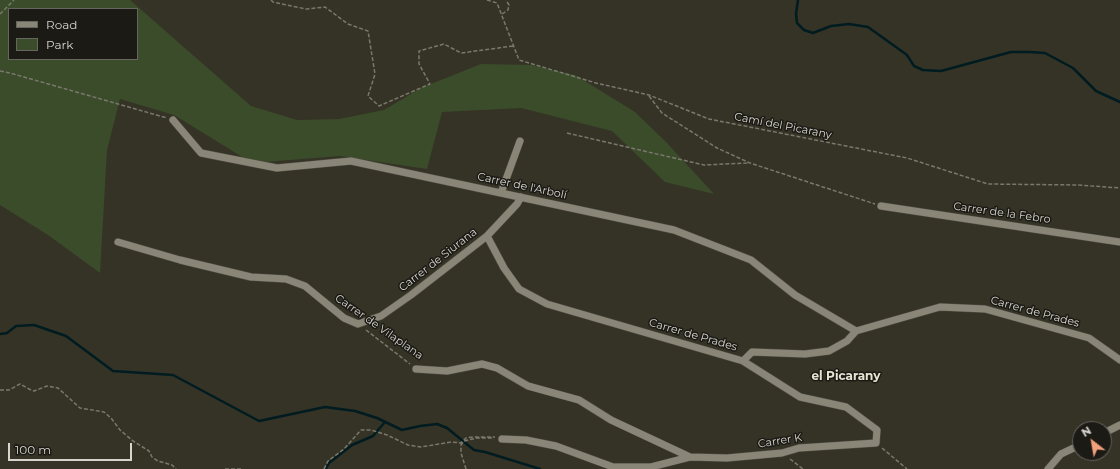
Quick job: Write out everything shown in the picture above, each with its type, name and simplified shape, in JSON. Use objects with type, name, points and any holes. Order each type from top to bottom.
[{"type":"street","name":"Carrer de l'Arbolí","points":[[173,120],[202,153],[277,168],[351,161],[674,230],[751,260],[794,295],[856,331]]},
{"type":"street","points":[[502,193],[520,141]]},
{"type":"street","name":"Carrer de Siurana","points":[[358,324],[381,316],[411,295],[486,236],[517,204],[521,197]]},
{"type":"street","name":"Carrer de la Febro","points":[[881,206],[1120,242]]},
{"type":"street","name":"Carrer de Prades","points":[[486,236],[504,268],[519,289],[547,304],[743,361],[752,352],[805,354],[829,351],[847,341],[856,331],[940,307],[985,309],[1089,338],[1120,360]]},
{"type":"street","name":"Carrer de Vilaplana","points":[[118,242],[180,260],[251,277],[286,279],[305,286],[344,318],[358,324]]},
{"type":"street","points":[[743,361],[800,397],[846,407],[877,430],[876,443]]},
{"type":"street","name":"Carrer de Vilaplana","points":[[416,369],[447,371],[482,364],[497,368],[528,386],[579,400],[611,420],[690,458]]},
{"type":"street","name":"Carrer K","points":[[502,439],[526,440],[556,446],[613,467],[651,467],[690,458],[726,458],[782,453],[799,448],[876,443]]},
{"type":"street","points":[[1048,469],[1061,454],[1072,449]]},
{"type":"path","points":[[0,14],[14,0]]},
{"type":"path","points":[[271,0],[273,2],[306,9],[325,7],[348,24],[368,31],[375,74],[368,96],[379,106],[430,84],[419,64],[419,51],[444,44],[460,52],[513,46]]},
{"type":"path","name":"Camí del Picarany","points":[[487,0],[497,3],[519,60],[596,83],[649,95],[709,119],[907,158],[988,184],[1078,185],[1120,188]]},
{"type":"path","points":[[501,14],[508,10],[509,5],[506,0]]},
{"type":"path","points":[[0,71],[173,120]]},
{"type":"path","points":[[649,95],[662,113],[717,148],[750,163],[881,206]]},
{"type":"path","points":[[567,133],[704,165],[750,163]]},
{"type":"path","name":"Carrer de Vilaplana","points":[[358,324],[416,369]]},
{"type":"path","points":[[0,390],[9,390],[20,384],[34,391],[47,386],[58,388],[80,408],[104,412],[111,418],[120,430],[133,441],[149,451],[152,457],[176,469]]},
{"type":"path","points":[[324,469],[328,461],[344,449],[361,430],[371,430],[387,435],[408,445],[421,447],[451,442],[461,443],[466,438],[479,436],[502,439]]},
{"type":"path","points":[[466,469],[461,453],[461,445],[464,441],[477,438],[502,439]]},
{"type":"path","points":[[876,443],[907,469]]},
{"type":"path","points":[[782,453],[803,469]]},
{"type":"path","points":[[225,469],[241,469]]},
{"type":"green space","points":[[0,0],[130,0],[251,106],[297,120],[339,119],[384,110],[421,88],[481,64],[531,65],[575,75],[635,112],[666,142],[714,194],[665,182],[612,131],[521,108],[442,112],[427,169],[340,156],[252,163],[174,115],[120,99],[107,150],[100,273],[48,235],[0,205]]},
{"type":"waterway","points":[[798,0],[796,14],[797,23],[804,30],[813,33],[831,26],[849,24],[868,27],[907,55],[914,66],[923,70],[941,71],[1011,52],[1045,53],[1073,68],[1096,91],[1120,102]]},
{"type":"waterway","points":[[0,334],[7,333],[16,326],[34,325],[66,336],[113,371],[173,375],[259,421],[325,407],[355,411],[377,418],[402,430],[437,424],[447,428],[474,450],[540,469]]},
{"type":"waterway","points":[[326,469],[329,463],[352,445],[373,436],[385,422]]},
{"type":"district","name":"el Picarany","points":[[846,376]]}]
